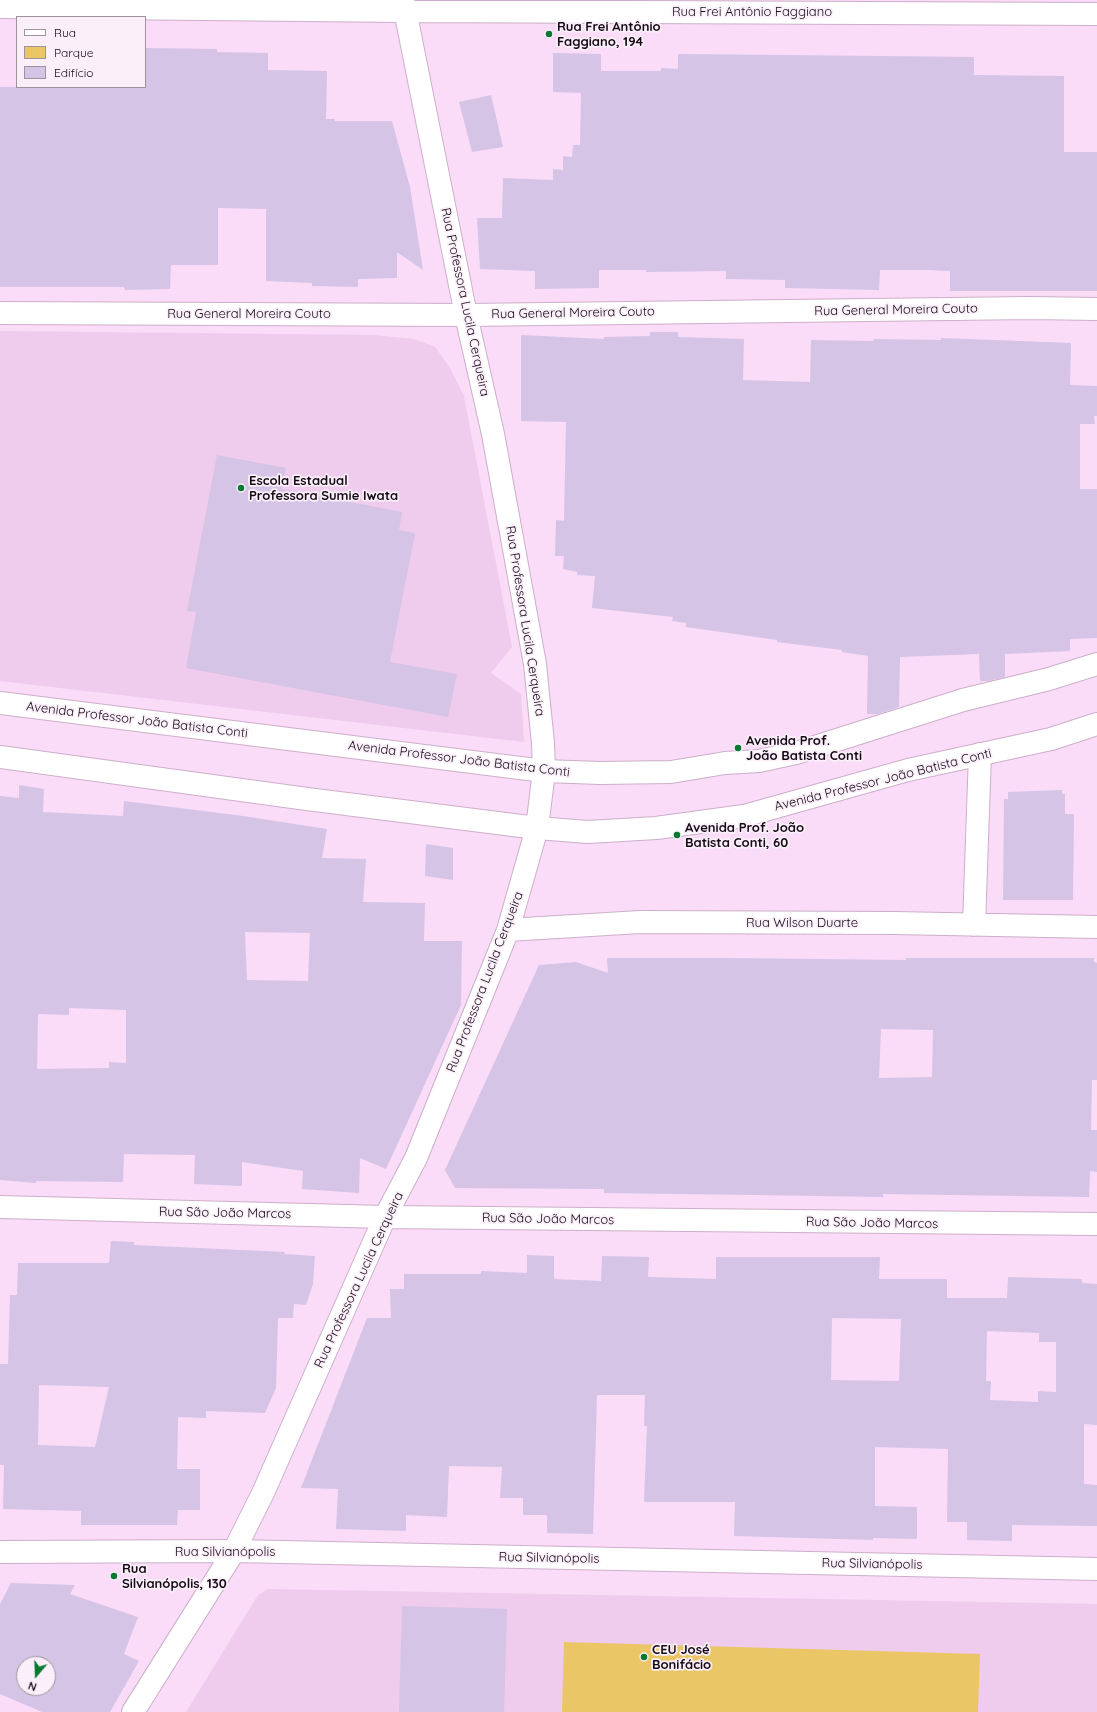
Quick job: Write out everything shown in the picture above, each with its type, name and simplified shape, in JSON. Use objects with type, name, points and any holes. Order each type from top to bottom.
[{"type":"street","name":"Rua Frei Antônio Faggiano","points":[[0,7],[403,6],[1097,14]]},
{"type":"street","name":"Rua Professora Lucila Cerqueira","points":[[133,1712],[234,1551],[263,1492],[385,1217],[416,1158],[508,930],[537,828],[544,771],[543,743],[534,664],[493,434],[466,315],[403,6]]},
{"type":"street","name":"Rua General Moreira Couto","points":[[0,313],[466,315],[1023,308],[1097,310]]},
{"type":"street","name":"Avenida Professor João Batista Conti","points":[[0,702],[544,771],[600,773],[670,772],[725,763],[760,761],[796,753],[963,700],[1049,679],[1097,664]]},
{"type":"street","name":"Avenida Professor João Batista Conti","points":[[0,757],[307,800],[537,828],[588,832],[656,828],[744,816],[908,770],[1051,738],[1097,724]]},
{"type":"street","points":[[974,925],[980,754]]},
{"type":"street","name":"Rua Wilson Duarte","points":[[508,930],[640,922],[1097,927]]},
{"type":"street","name":"Rua São João Marcos","points":[[0,1207],[385,1217],[1097,1224]]},
{"type":"street","name":"Rua Silvianópolis","points":[[0,1552],[234,1551],[1097,1569]]},
{"type":"shaded area","name":"Escola Estadual Professora Sumie Iwata","points":[[0,331],[373,335],[414,339],[435,347],[450,368],[464,396],[512,647],[491,673],[521,694],[524,742],[0,681]]},
{"type":"shaded area","name":"CEU José Bonifácio","points":[[268,1589],[1097,1604],[1097,1712],[186,1712],[258,1595]]},
{"type":"green space","points":[[564,1642],[980,1654],[978,1712],[562,1712]]},
{"type":"building","points":[[146,48],[217,49],[217,52],[268,53],[268,70],[327,71],[326,119],[335,119],[335,121],[392,121],[410,187],[423,270],[397,252],[397,278],[358,279],[358,287],[312,286],[312,283],[266,281],[266,209],[218,208],[218,265],[171,265],[170,289],[125,290],[124,287],[0,287],[0,87],[146,88]]},
{"type":"building","points":[[553,53],[601,54],[601,71],[661,71],[661,68],[678,69],[678,54],[882,56],[974,57],[974,75],[1064,76],[1064,152],[1097,152],[1097,291],[950,291],[950,271],[927,270],[880,270],[879,290],[785,288],[785,280],[726,279],[726,271],[646,272],[646,270],[599,270],[599,288],[535,289],[535,271],[480,269],[477,218],[502,218],[503,178],[553,180],[553,169],[563,170],[563,156],[572,157],[573,145],[580,145],[581,93],[553,92]]},
{"type":"building","points":[[491,95],[503,147],[472,152],[459,102]]},
{"type":"building","points":[[650,332],[678,332],[678,337],[744,339],[743,380],[810,382],[811,340],[941,340],[941,338],[1071,343],[1070,385],[1097,386],[1097,416],[1094,416],[1095,424],[1080,424],[1080,489],[1097,489],[1097,638],[1070,639],[1070,651],[1005,654],[1005,677],[989,681],[980,681],[979,654],[900,657],[899,707],[878,714],[867,714],[868,656],[842,652],[842,650],[777,642],[777,640],[686,627],[686,623],[672,621],[673,617],[592,608],[595,576],[577,575],[577,572],[563,569],[564,556],[555,556],[556,520],[564,521],[566,422],[521,421],[521,335],[604,339],[604,337],[650,336]]},
{"type":"building","points":[[217,455],[286,468],[282,489],[402,512],[399,530],[415,533],[390,662],[457,674],[448,717],[186,668],[196,612],[187,611]]},
{"type":"building","points":[[19,785],[44,789],[43,812],[123,816],[124,801],[243,816],[327,829],[322,858],[366,859],[363,902],[425,903],[424,941],[462,941],[461,1005],[386,1169],[360,1158],[359,1193],[302,1189],[303,1171],[242,1162],[242,1186],[194,1184],[195,1155],[124,1154],[123,1182],[36,1181],[36,1183],[0,1180],[0,796],[19,798]],"holes":[[[245,932],[310,933],[308,981],[247,980]],[[69,1008],[126,1010],[126,1063],[109,1062],[109,1068],[37,1069],[38,1014],[69,1015]]]},
{"type":"building","points":[[1062,790],[1062,794],[1065,794],[1065,814],[1074,814],[1073,900],[1003,900],[1004,799],[1008,799],[1008,792]]},
{"type":"building","points":[[426,844],[453,848],[453,880],[425,876]]},
{"type":"building","points":[[607,958],[906,960],[906,958],[1094,958],[1094,962],[1097,963],[1097,1080],[1092,1080],[1091,1130],[1097,1130],[1097,1172],[1090,1171],[1089,1197],[883,1194],[883,1197],[604,1193],[604,1189],[455,1188],[445,1170],[539,965],[576,962],[608,973]],"holes":[[[881,1029],[933,1030],[932,1077],[879,1078]]]},
{"type":"building","points":[[111,1241],[134,1242],[134,1245],[285,1252],[284,1254],[315,1256],[313,1284],[306,1305],[294,1304],[293,1318],[278,1318],[276,1388],[265,1413],[206,1411],[206,1418],[178,1417],[177,1469],[200,1469],[200,1510],[178,1510],[177,1525],[81,1525],[81,1511],[3,1509],[4,1465],[0,1465],[0,1364],[8,1364],[10,1295],[17,1295],[18,1263],[109,1263]],"holes":[[[39,1385],[109,1387],[95,1447],[38,1445]]]},
{"type":"building","points":[[527,1255],[554,1256],[554,1279],[601,1281],[602,1256],[649,1257],[648,1277],[716,1279],[716,1257],[880,1257],[879,1279],[947,1279],[947,1298],[1007,1298],[1008,1277],[1082,1279],[1082,1283],[1097,1284],[1097,1425],[1084,1424],[1084,1484],[1097,1485],[1097,1526],[1012,1525],[1012,1541],[967,1540],[967,1522],[947,1522],[948,1449],[875,1447],[875,1506],[917,1507],[917,1539],[873,1538],[873,1540],[734,1536],[735,1502],[644,1502],[647,1426],[644,1426],[645,1395],[597,1395],[593,1534],[547,1533],[547,1515],[523,1515],[523,1498],[500,1498],[502,1467],[449,1466],[447,1517],[406,1515],[406,1531],[336,1529],[338,1489],[301,1488],[367,1318],[391,1318],[390,1289],[404,1289],[404,1274],[481,1274],[481,1271],[527,1273]],"holes":[[[832,1318],[901,1319],[899,1381],[831,1380]],[[987,1331],[1039,1333],[1039,1342],[1056,1342],[1056,1392],[1038,1391],[1038,1402],[990,1400],[991,1381],[986,1381]]]},
{"type":"building","points":[[11,1583],[75,1585],[70,1594],[138,1617],[124,1654],[139,1661],[110,1712],[42,1712],[0,1694],[0,1604]]},
{"type":"building","points":[[402,1606],[507,1609],[504,1712],[399,1712]]},
{"type":"place","name":"Rua Frei Antônio Faggiano, 194","points":[[549,34]]},
{"type":"place","name":"Escola Estadual Professora Sumie Iwata","points":[[241,488]]},
{"type":"place","name":"Avenida Prof. João Batista Conti","points":[[738,748]]},
{"type":"place","name":"Avenida Prof. João Batista Conti, 60","points":[[677,835]]},
{"type":"place","name":"Rua Silvianópolis, 130","points":[[114,1576]]},
{"type":"place","name":"CEU José Bonifácio","points":[[644,1657]]}]
